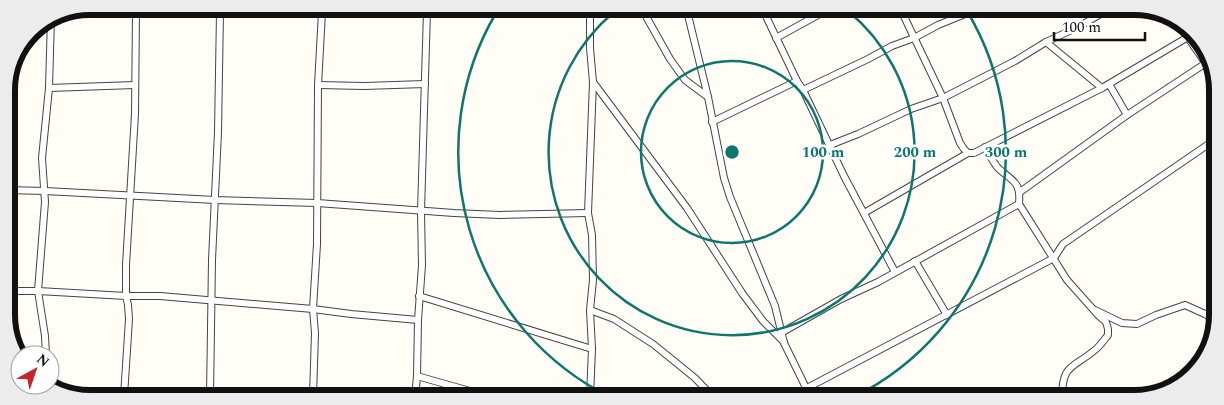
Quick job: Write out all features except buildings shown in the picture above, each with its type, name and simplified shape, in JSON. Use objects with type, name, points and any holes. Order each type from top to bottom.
[{"type":"street","points":[[124,390],[129,319],[126,296],[126,265],[135,114],[136,15]]},
{"type":"street","points":[[210,390],[220,15]]},
{"type":"street","points":[[314,390],[315,334],[313,309],[316,268],[318,85],[322,15]]},
{"type":"street","points":[[416,390],[422,265],[421,211],[427,15]]},
{"type":"street","points":[[590,15],[593,82],[588,213],[592,235],[593,280],[590,310],[592,349],[590,390]]},
{"type":"street","points":[[645,15],[670,59],[685,80],[708,97]]},
{"type":"street","points":[[688,15],[730,198],[775,306],[784,343],[807,388],[1054,258],[1063,244],[1209,144]]},
{"type":"street","points":[[765,15],[844,176],[895,272]]},
{"type":"street","points":[[776,38],[818,15]]},
{"type":"street","points":[[902,15],[943,98],[960,143],[968,153]]},
{"type":"street","points":[[803,90],[892,46],[914,38],[963,15]]},
{"type":"street","points":[[830,145],[911,109],[943,98],[1099,15]]},
{"type":"street","points":[[45,345],[38,290],[45,202],[42,158],[49,88],[51,26]]},
{"type":"street","points":[[864,213],[968,153],[974,153],[1102,88],[1187,37]]},
{"type":"street","points":[[1190,40],[1200,54]]},
{"type":"street","points":[[1046,42],[1102,88]]},
{"type":"street","points":[[1020,192],[1127,115],[1204,64]]},
{"type":"street","points":[[712,122],[797,80]]},
{"type":"street","points":[[593,82],[687,208],[742,293],[763,321],[784,343]]},
{"type":"street","points":[[318,85],[425,84]]},
{"type":"street","points":[[1109,84],[1127,115]]},
{"type":"street","points":[[49,88],[135,85]]},
{"type":"street","points":[[985,147],[997,166],[1016,183],[1020,192],[1019,204],[1067,280],[1106,322],[1108,335],[1095,349],[1067,370],[1062,380],[1062,390]]},
{"type":"street","points":[[15,190],[317,204],[500,215],[588,213]]},
{"type":"street","points":[[781,333],[1019,204]]},
{"type":"street","points":[[915,261],[947,315]]},
{"type":"street","points":[[15,291],[38,290],[126,296],[160,296],[418,320]]},
{"type":"street","points":[[419,296],[592,349]]},
{"type":"street","points":[[1092,308],[1122,323],[1137,324],[1184,305],[1209,317]]},
{"type":"street","points":[[590,310],[614,319],[653,344],[705,390]]},
{"type":"street","points":[[417,376],[466,390]]}]
